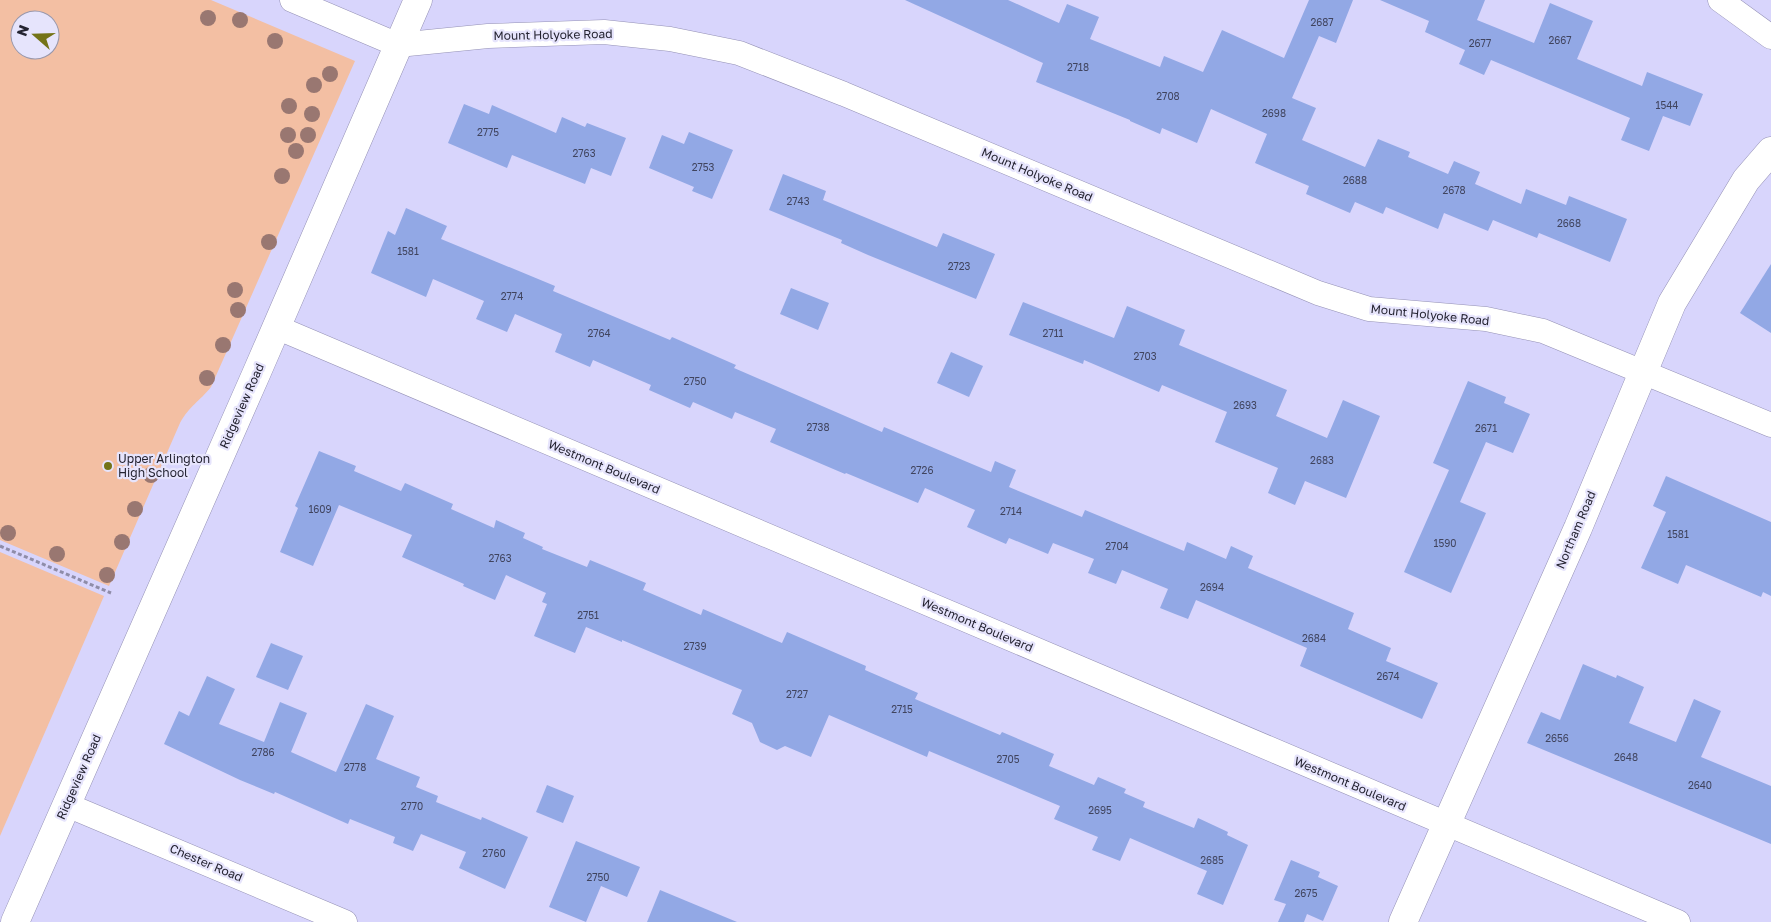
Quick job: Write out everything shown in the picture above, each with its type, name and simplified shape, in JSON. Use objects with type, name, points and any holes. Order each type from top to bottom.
[{"type":"street","name":"Mount Holyoke Road","points":[[292,0],[398,45],[488,36],[604,32],[670,39],[740,53],[844,94],[1318,293],[1369,309],[1486,319],[1543,332],[1771,425]]},
{"type":"street","name":"Ridgeview Road","points":[[15,922],[418,0]]},
{"type":"street","points":[[1720,0],[1771,38]]},
{"type":"street","name":"Northam Road","points":[[1403,922],[1578,528],[1672,303],[1746,180],[1771,151]]},
{"type":"street","name":"Westmont Boulevard","points":[[276,328],[1678,922]]},
{"type":"street","name":"Chester Road","points":[[67,805],[345,922]]},
{"type":"path","points":[[0,546],[111,593]]},
{"type":"shaded area","name":"Upper Arlington High School","points":[[0,0],[211,0],[355,61],[211,387],[187,412],[180,423],[109,586],[0,540]]},
{"type":"shaded area","points":[[0,552],[104,596],[0,836]]},
{"type":"building","points":[[905,0],[1008,0],[1059,23],[1067,4],[1099,17],[1090,39],[1160,67],[1164,56],[1203,72],[1222,30],[1284,58],[1309,0],[1353,0],[1336,43],[1319,36],[1292,98],[1316,108],[1302,140],[1365,167],[1378,139],[1410,152],[1408,157],[1448,174],[1454,161],[1480,172],[1475,184],[1521,204],[1526,189],[1566,205],[1569,196],[1627,219],[1610,262],[1539,233],[1537,238],[1493,220],[1488,231],[1444,213],[1438,229],[1386,207],[1383,214],[1355,202],[1350,213],[1306,194],[1309,186],[1255,163],[1267,134],[1211,109],[1197,143],[1162,128],[1160,134],[1036,82],[1043,63]]},
{"type":"building","points":[[1380,0],[1485,0],[1477,20],[1534,43],[1550,3],[1593,21],[1577,59],[1642,86],[1647,72],[1703,94],[1690,126],[1663,116],[1649,151],[1621,140],[1630,118],[1491,60],[1484,75],[1459,64],[1465,50],[1425,32],[1429,21]]},
{"type":"building","points":[[464,104],[489,114],[492,105],[556,133],[562,117],[585,127],[587,123],[626,138],[611,176],[591,168],[585,184],[512,155],[507,168],[448,143]]},
{"type":"building","points":[[689,132],[733,150],[712,199],[692,191],[694,187],[649,168],[662,135],[684,144]]},
{"type":"building","points":[[783,174],[826,191],[823,200],[937,247],[943,233],[995,254],[976,299],[868,255],[841,243],[842,240],[769,210]]},
{"type":"building","points":[[406,208],[447,226],[441,239],[555,286],[553,291],[670,340],[672,337],[736,365],[734,368],[882,432],[884,427],[991,472],[995,461],[1016,470],[1009,487],[1082,517],[1085,510],[1184,551],[1187,542],[1226,559],[1231,546],[1253,556],[1248,568],[1354,613],[1348,629],[1391,648],[1386,661],[1438,683],[1422,719],[1300,666],[1307,648],[1196,600],[1188,619],[1175,614],[1160,608],[1168,589],[1122,570],[1116,584],[1088,573],[1094,559],[1053,543],[1048,554],[1009,538],[1006,544],[967,527],[975,510],[925,488],[918,503],[770,442],[776,429],[735,412],[732,419],[693,402],[690,408],[649,390],[651,385],[593,360],[590,367],[555,352],[562,334],[515,314],[507,332],[476,319],[484,301],[433,279],[426,297],[371,273],[388,231],[395,235]]},
{"type":"building","points":[[1771,264],[1771,333],[1740,313]]},
{"type":"building","points":[[791,288],[829,303],[818,330],[780,314]]},
{"type":"building","points":[[1023,302],[1114,338],[1127,306],[1185,330],[1179,345],[1287,390],[1276,416],[1327,438],[1343,400],[1380,416],[1346,498],[1305,481],[1295,505],[1268,493],[1278,468],[1215,442],[1227,412],[1162,385],[1159,392],[1084,360],[1083,364],[1009,335]]},
{"type":"building","points":[[951,352],[983,366],[969,397],[937,383]]},
{"type":"building","points":[[1468,381],[1506,397],[1504,403],[1530,414],[1513,453],[1486,442],[1460,502],[1486,513],[1451,593],[1404,572],[1449,470],[1433,463]]},
{"type":"building","points":[[319,451],[356,466],[354,471],[401,491],[405,483],[453,504],[451,509],[494,528],[496,520],[525,533],[523,538],[543,547],[542,549],[587,567],[590,560],[646,583],[643,590],[701,615],[703,609],[782,643],[787,632],[866,666],[865,670],[918,693],[915,699],[1000,735],[1002,732],[1054,754],[1049,766],[1094,785],[1098,777],[1126,789],[1124,793],[1145,802],[1143,807],[1194,828],[1198,818],[1228,832],[1227,835],[1248,845],[1223,905],[1197,894],[1207,871],[1130,838],[1120,861],[1092,850],[1098,837],[1054,819],[1060,806],[929,751],[927,757],[829,715],[811,757],[785,746],[777,750],[760,742],[752,723],[732,714],[742,690],[586,627],[575,653],[534,636],[547,604],[542,602],[546,593],[506,575],[495,600],[463,586],[464,584],[402,557],[412,535],[339,505],[313,566],[280,552],[298,508],[295,506]]},
{"type":"building","points":[[1666,476],[1771,522],[1771,596],[1763,592],[1761,597],[1686,565],[1678,584],[1641,568],[1666,512],[1653,506]]},
{"type":"building","points":[[271,643],[303,656],[288,690],[256,677]]},
{"type":"building","points":[[1583,664],[1616,678],[1617,675],[1644,687],[1629,723],[1676,742],[1694,699],[1721,711],[1701,757],[1771,786],[1771,844],[1527,743],[1541,712],[1560,720]]},
{"type":"building","points":[[207,676],[235,689],[219,724],[264,742],[280,702],[307,713],[291,752],[336,772],[366,704],[394,716],[376,759],[420,777],[416,787],[438,796],[436,802],[481,820],[482,817],[528,837],[505,889],[459,868],[466,852],[421,834],[413,851],[393,843],[395,837],[350,819],[348,824],[275,792],[274,794],[240,780],[164,744],[179,711],[189,716]]},
{"type":"building","points":[[547,785],[574,796],[563,823],[536,812]]},
{"type":"building","points":[[576,841],[640,867],[627,897],[601,886],[586,922],[549,907]]},
{"type":"building","points":[[1291,860],[1320,872],[1318,877],[1338,886],[1323,921],[1307,914],[1304,922],[1278,922],[1286,904],[1274,900]]},
{"type":"building","points":[[660,890],[737,922],[647,922]]},
{"type":"place","name":"Upper Arlington High School","points":[[108,466]]}]
